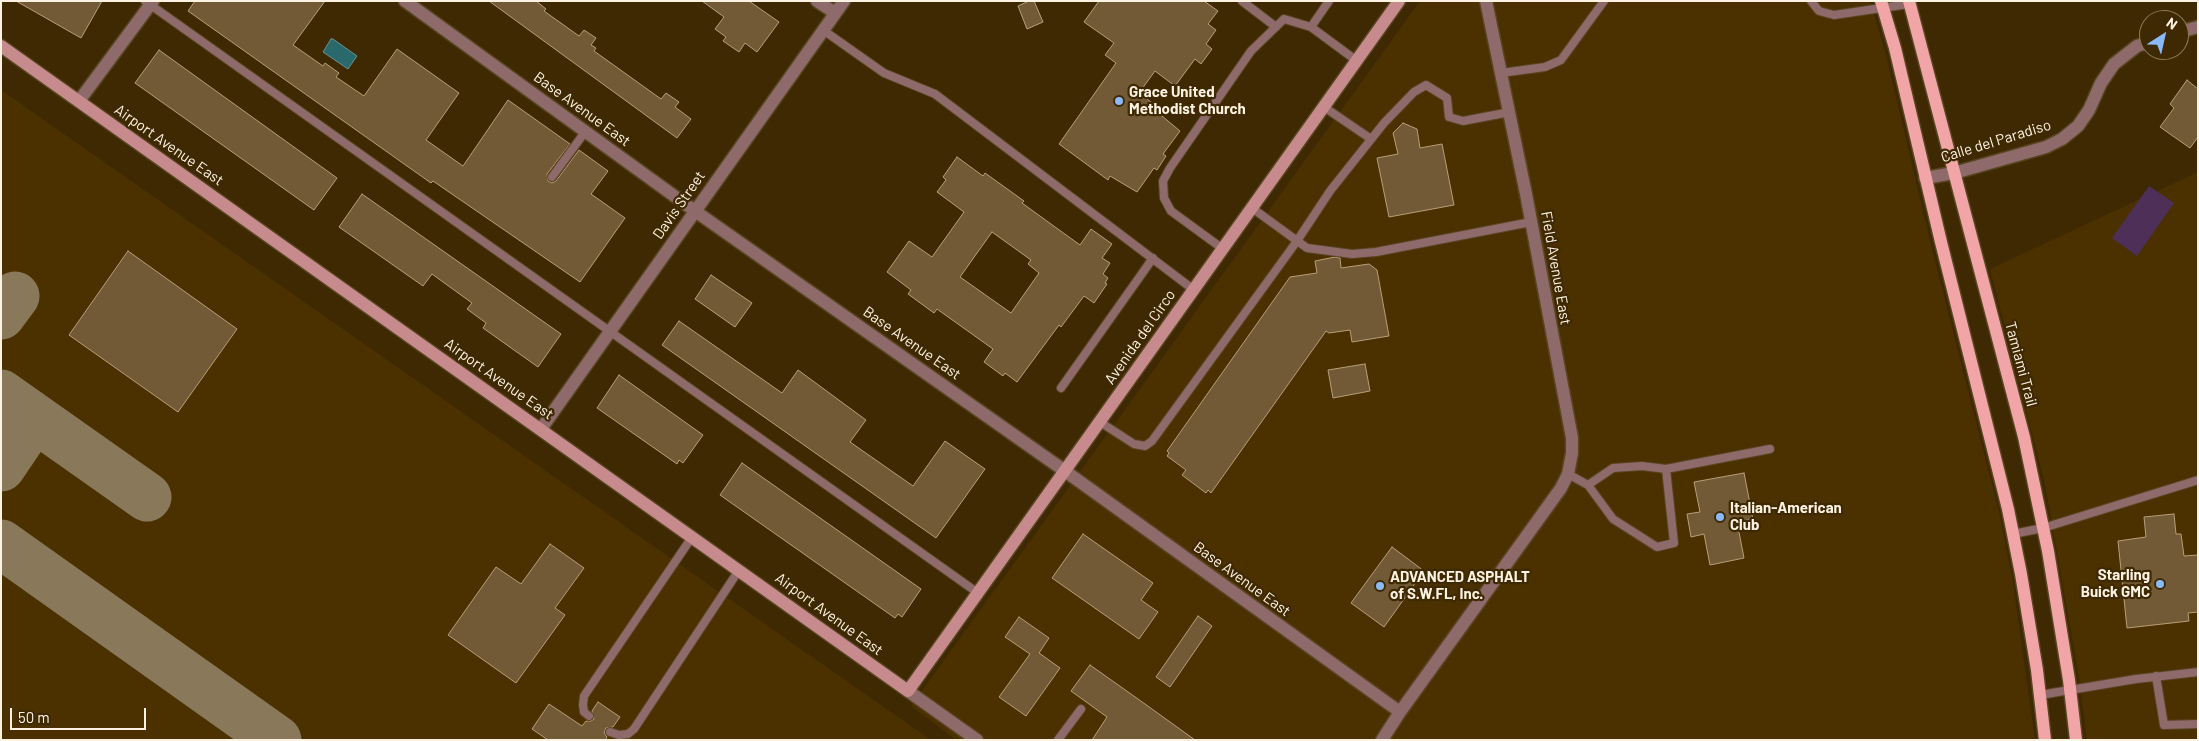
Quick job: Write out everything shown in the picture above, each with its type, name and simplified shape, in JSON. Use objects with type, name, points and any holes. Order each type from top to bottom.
[{"type":"main road","name":"Tamiami Trail","points":[[1909,2],[2024,437],[2043,528],[2070,690],[2076,740]]},
{"type":"main road","points":[[1882,4],[1994,447],[2013,534],[2040,695],[2045,740]]},
{"type":"street","name":"Base Avenue East","points":[[405,1],[695,211],[1065,471],[1400,712]]},
{"type":"street","points":[[817,1],[835,13]]},
{"type":"street","name":"Davis Street","points":[[541,429],[844,1]]},
{"type":"street","name":"Avenida del Circo","points":[[908,691],[1399,1]]},
{"type":"street","name":"Field Avenue East","points":[[1382,740],[1400,712],[1561,488],[1568,474],[1572,453],[1572,438],[1531,222],[1486,1]]},
{"type":"street","points":[[79,101],[149,3]]},
{"type":"street","name":"Calle del Paradiso","points":[[1925,178],[1954,173],[2046,147],[2062,139],[2078,126],[2089,110],[2101,82],[2114,64],[2139,45]]},
{"type":"street","name":"Airport Avenue East","points":[[1,46],[977,740]]},
{"type":"lane","points":[[1242,1],[1276,27]]},
{"type":"lane","points":[[1311,27],[1329,1]]},
{"type":"lane","points":[[1501,73],[1545,67],[1560,60],[1604,1]]},
{"type":"lane","points":[[1811,1],[1819,11],[1834,15],[1882,4],[1909,2]]},
{"type":"lane","points":[[149,3],[978,593]]},
{"type":"lane","points":[[1223,249],[1171,211],[1164,198],[1164,181],[1170,168],[1252,51],[1284,19],[1311,27],[1357,61]]},
{"type":"lane","points":[[823,30],[884,73],[935,94],[1194,290]]},
{"type":"lane","points":[[1100,422],[1134,444],[1145,446],[1152,442],[1330,191],[1371,139],[1414,92],[1426,85],[1447,98],[1449,117],[1463,120],[1510,112]]},
{"type":"lane","points":[[1324,107],[1371,139]]},
{"type":"lane","points":[[552,177],[585,132]]},
{"type":"lane","points":[[1252,208],[1307,248],[1352,254],[1376,252],[1531,222]]},
{"type":"lane","points":[[1061,388],[1152,258]]},
{"type":"lane","points":[[1588,486],[1613,468],[1642,466],[1666,469],[1770,449]]},
{"type":"lane","points":[[1568,474],[1588,486],[1613,519],[1657,547],[1674,544],[1666,469]]},
{"type":"lane","points":[[2013,534],[2043,528],[2198,480]]},
{"type":"lane","points":[[589,716],[584,712],[582,705],[584,696],[692,537]]},
{"type":"lane","points":[[610,732],[619,735],[628,734],[634,729],[739,570]]},
{"type":"lane","points":[[2040,695],[2156,676],[2198,672]]},
{"type":"lane","points":[[2156,676],[2164,726],[2198,724]]},
{"type":"lane","points":[[1058,740],[1081,709]]},
{"type":"shaded area","points":[[1420,1],[1870,1],[1885,51],[1931,245],[1999,512],[2012,577],[2035,740],[956,740],[911,706]]},
{"type":"shaded area","points":[[1,90],[931,740],[1,740]]},
{"type":"shaded area","points":[[2198,172],[2198,740],[2087,740],[2079,677],[2045,484],[1990,269]]},
{"type":"shaded area","points":[[2149,186],[2174,203],[2137,256],[2112,238]]},
{"type":"water","points":[[331,39],[357,56],[348,69],[323,52]]},
{"type":"building","points":[[16,1],[102,1],[81,38]]},
{"type":"building","points":[[195,1],[325,1],[293,45],[323,66],[325,63],[339,73],[336,77],[364,96],[397,49],[459,93],[426,140],[463,166],[508,100],[570,144],[547,174],[548,181],[552,183],[556,181],[579,150],[608,171],[591,194],[625,218],[580,282],[433,181],[431,183],[188,11]]},
{"type":"building","points":[[489,1],[536,1],[546,9],[544,11],[579,36],[584,30],[596,38],[591,45],[596,48],[594,51],[661,99],[666,93],[679,102],[675,107],[691,119],[677,138]]},
{"type":"building","points":[[702,1],[749,1],[779,22],[757,52],[745,43],[739,52],[723,41],[726,37],[715,29],[724,17]]},
{"type":"building","points":[[1034,1],[1043,22],[1027,29],[1018,6]]},
{"type":"building","name":"Grace United Methodist Church","points":[[1099,1],[1204,1],[1218,11],[1208,24],[1216,30],[1206,44],[1212,49],[1201,64],[1195,59],[1175,86],[1155,71],[1139,93],[1159,108],[1156,111],[1180,131],[1163,154],[1166,156],[1157,170],[1154,168],[1137,192],[1110,176],[1108,180],[1059,144],[1116,63],[1105,55],[1114,43],[1084,22]]},
{"type":"building","points":[[159,50],[337,178],[314,210],[135,83]]},
{"type":"building","points":[[2187,80],[2198,89],[2198,137],[2190,148],[2160,127],[2174,108],[2170,104]]},
{"type":"building","points":[[1403,123],[1417,129],[1420,148],[1442,144],[1454,205],[1389,217],[1377,158],[1398,154],[1393,133]]},
{"type":"building","points":[[957,157],[983,176],[985,173],[1024,201],[1022,203],[1080,245],[1091,229],[1112,244],[1102,258],[1110,263],[1103,274],[1108,278],[1105,283],[1107,284],[1094,303],[1084,296],[1061,327],[1059,325],[1017,382],[1005,373],[1003,376],[984,362],[993,349],[937,309],[934,313],[908,294],[911,290],[887,272],[909,241],[932,257],[964,212],[937,192],[946,180],[943,177]],"holes":[[[992,232],[1031,260],[1028,264],[1039,273],[1011,313],[960,277]]]},
{"type":"building","points":[[362,194],[561,334],[538,367],[483,328],[486,323],[467,309],[472,303],[432,274],[423,286],[339,227]]},
{"type":"building","points":[[128,251],[237,329],[178,412],[69,335]]},
{"type":"building","points":[[1335,257],[1340,258],[1341,268],[1369,264],[1377,270],[1389,336],[1352,342],[1350,330],[1329,333],[1326,331],[1211,493],[1208,490],[1206,493],[1182,475],[1186,470],[1167,456],[1169,453],[1167,451],[1290,277],[1317,273],[1315,261]]},
{"type":"building","points":[[711,275],[752,303],[735,327],[695,299]]},
{"type":"building","points":[[679,321],[782,393],[798,370],[866,420],[850,442],[913,486],[945,441],[985,469],[936,538],[662,345]]},
{"type":"building","points":[[1365,364],[1370,391],[1333,398],[1328,370]]},
{"type":"building","points":[[619,375],[703,435],[683,463],[679,460],[677,464],[597,408]]},
{"type":"building","points":[[742,463],[921,589],[902,617],[898,614],[895,618],[720,495]]},
{"type":"building","name":"Italian-American Club","points":[[1744,473],[1753,519],[1737,522],[1744,558],[1710,565],[1704,534],[1691,537],[1687,514],[1700,512],[1694,482]]},
{"type":"building","name":"Starling Buick GMC","points":[[2174,514],[2176,534],[2181,534],[2184,556],[2198,555],[2198,612],[2188,613],[2189,621],[2127,628],[2118,541],[2146,537],[2144,517]]},
{"type":"building","points":[[1083,534],[1153,583],[1141,600],[1158,612],[1139,639],[1052,578]]},
{"type":"building","points":[[550,544],[584,568],[555,608],[565,615],[516,683],[448,635],[496,567],[521,584]]},
{"type":"building","points":[[1392,547],[1424,571],[1384,627],[1351,603]]},
{"type":"building","points":[[1198,616],[1212,626],[1170,687],[1156,677]]},
{"type":"building","points":[[1019,617],[1049,638],[1039,653],[1060,668],[1026,716],[999,697],[1030,654],[1005,637]]},
{"type":"building","points":[[1090,665],[1195,740],[1092,740],[1107,717],[1071,691]]},
{"type":"building","points":[[598,702],[620,717],[613,727],[606,728],[604,733],[607,737],[605,740],[548,740],[532,729],[549,704],[582,726],[586,721],[594,719],[592,711]]},
{"type":"taxiway","points":[[1,315],[15,296]]},
{"type":"taxiway","points":[[1,394],[147,497]]},
{"type":"taxiway","points":[[1,467],[26,430],[27,420],[20,408]]},
{"type":"taxiway","points":[[1,544],[277,740]]},
{"type":"place","name":"Grace United Methodist Church","points":[[1119,101]]},
{"type":"place","name":"Italian-American Club","points":[[1720,517]]},
{"type":"place","name":"Starling Buick GMC","points":[[2160,584]]},
{"type":"place","name":"ADVANCED ASPHALT of S.W.FL, Inc.","points":[[1380,586]]}]
